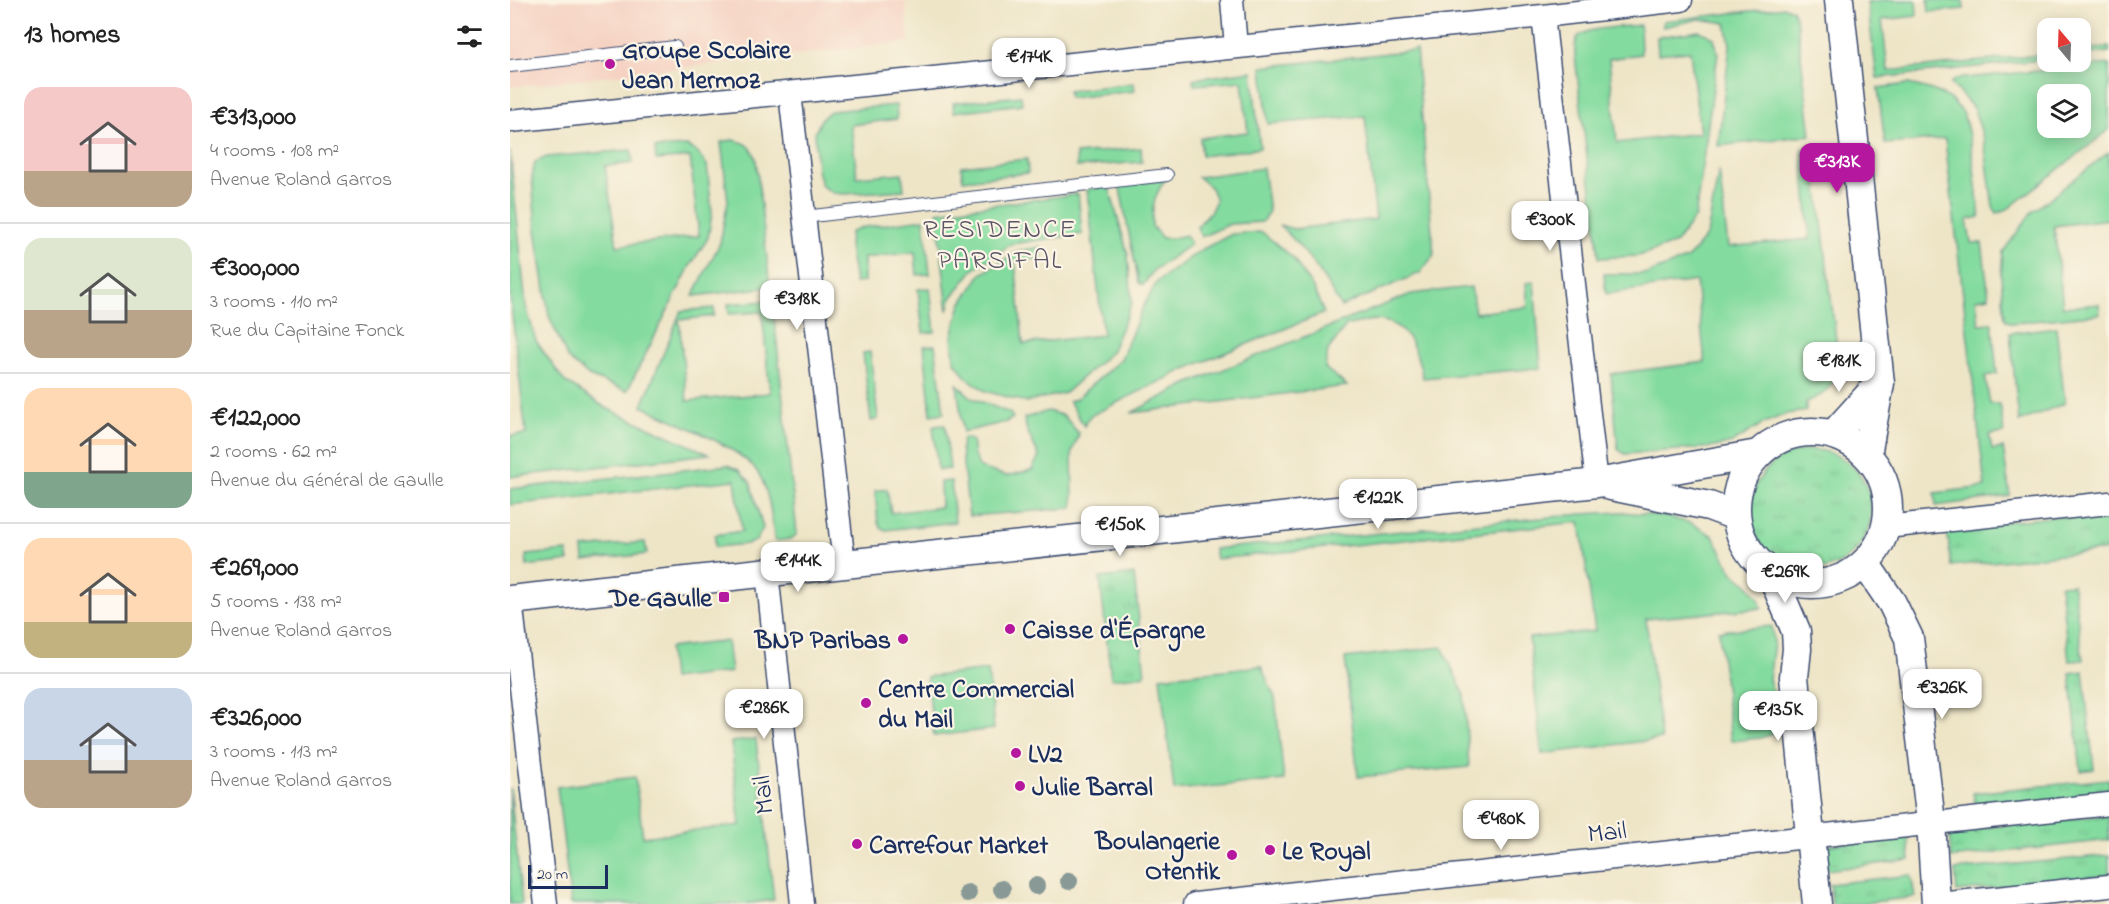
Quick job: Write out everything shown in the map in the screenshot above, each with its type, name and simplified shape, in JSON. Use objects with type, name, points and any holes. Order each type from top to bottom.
[{"type":"street","points":[[1232,0],[1236,47]]},
{"type":"street","points":[[510,121],[1681,0]]},
{"type":"street","points":[[1839,0],[1880,383],[1867,455]]},
{"type":"street","points":[[1543,16],[1597,483]]},
{"type":"street","points":[[790,93],[844,564]]},
{"type":"street","points":[[1833,435],[1880,383]]},
{"type":"street","points":[[1817,432],[1833,435],[1851,442],[1867,455],[1879,471],[1886,488],[1888,508],[1886,527],[1878,546],[1865,563],[1849,575],[1830,583],[1810,584],[1789,581],[1771,573],[1751,554],[1738,529],[1736,499],[1740,482],[1758,454],[1785,437],[1817,432]]},
{"type":"street","points":[[546,904],[510,600],[1597,483],[1758,454]]},
{"type":"street","points":[[1597,483],[1709,506],[1736,516]]},
{"type":"street","points":[[1886,527],[2109,503]]},
{"type":"street","points":[[1865,563],[1892,603],[1909,638],[1931,822],[1938,904],[2109,886]]},
{"type":"street","name":"Mail","points":[[767,572],[802,904]]},
{"type":"street","points":[[1771,573],[1796,631],[1794,677],[1817,904]]},
{"type":"street","name":"Mail","points":[[1195,904],[2109,804]]},
{"type":"lane","points":[[510,66],[675,47]]},
{"type":"lane","points":[[804,217],[1167,175]]},
{"type":"shaded area","name":"Groupe Scolaire Jean Mermoz","points":[[510,0],[912,1],[905,2],[909,42],[510,87]]},
{"type":"green space","points":[[1916,0],[1917,16],[1882,20],[1888,71],[2037,55],[2037,60],[1877,78],[1867,2]]},
{"type":"green space","points":[[1928,0],[1963,0],[1964,9],[1929,12]]},
{"type":"green space","points":[[1785,7],[1792,9],[1796,18],[1811,135],[1718,146],[1730,45],[1726,23],[1699,19],[1663,27],[1663,21]]},
{"type":"green space","points":[[1640,25],[1641,54],[1609,59],[1617,143],[1700,133],[1690,51],[1658,54],[1657,37],[1700,31],[1714,38],[1718,53],[1695,217],[1676,243],[1638,256],[1599,258],[1575,44],[1578,37],[1589,31]]},
{"type":"green space","points":[[2109,47],[2109,52],[2091,54],[2091,49]]},
{"type":"green space","points":[[1416,50],[1434,255],[1420,273],[1341,307],[1313,263],[1279,225],[1294,229],[1376,219],[1365,116],[1268,124],[1262,67]]},
{"type":"green space","points":[[2109,64],[2109,130],[2005,211],[1997,213],[1993,207],[1984,140],[1974,109],[1951,83],[1955,79],[2037,71],[2091,72],[2091,66]]},
{"type":"green space","points":[[1252,71],[1260,148],[1202,156],[1200,138],[1248,132],[1242,81],[1194,85],[1193,79]]},
{"type":"green space","points":[[1134,83],[1135,91],[1069,98],[1068,91]]},
{"type":"green space","points":[[1908,84],[1930,90],[1950,100],[1961,111],[1968,132],[1980,217],[1967,220],[1971,243],[1982,243],[1989,297],[1976,299],[1979,324],[1992,323],[1997,374],[1985,376],[1990,404],[2000,404],[2004,433],[1989,435],[1992,450],[2003,448],[2010,496],[1936,506],[1935,493],[1985,487],[1945,139],[1885,144],[1878,88]]},
{"type":"green space","points":[[1021,96],[1022,104],[954,112],[953,103]]},
{"type":"green space","points":[[896,105],[897,119],[851,125],[857,177],[902,173],[904,190],[845,194],[833,193],[822,186],[817,170],[815,133],[822,118],[831,111]]},
{"type":"green space","points":[[732,140],[748,145],[756,160],[770,287],[693,296],[720,243],[728,201],[721,142]]},
{"type":"green space","points":[[687,146],[697,152],[707,165],[712,213],[708,238],[690,266],[627,391],[589,376],[568,359],[549,316],[536,230],[532,177],[535,162],[547,157],[631,150],[633,163],[605,166],[617,246],[699,236],[690,157],[656,160],[655,148]]},
{"type":"green space","points":[[1813,147],[1838,357],[1836,374],[1831,386],[1821,395],[1806,402],[1806,411],[1786,414],[1762,424],[1732,443],[1715,447],[1625,454],[1618,449],[1611,374],[1705,362],[1696,281],[1606,294],[1604,274],[1647,274],[1688,258],[1707,235],[1719,170],[1728,247],[1810,239],[1802,149]]},
{"type":"green space","points":[[1141,148],[1142,162],[1077,167],[1076,154]]},
{"type":"green space","points":[[510,151],[526,306],[536,341],[564,381],[606,408],[709,454],[510,477],[510,436],[526,434],[510,297]]},
{"type":"green space","points":[[2109,152],[2109,219],[2054,226],[2063,307],[2099,304],[2100,314],[2012,323],[2005,319],[2001,276],[2003,252],[2031,213]]},
{"type":"green space","points":[[1027,159],[1028,173],[963,180],[961,166]]},
{"type":"green space","points":[[1263,168],[1269,211],[1262,222],[1230,224],[1201,237],[1197,227],[1211,211],[1216,200],[1211,188],[1198,177]]},
{"type":"green space","points":[[1165,180],[1154,202],[1152,226],[1162,238],[1186,235],[1191,244],[1154,270],[1143,285],[1139,283],[1119,184]]},
{"type":"green space","points":[[1109,187],[1128,255],[1132,303],[1111,352],[1065,393],[1026,402],[985,391],[965,376],[954,360],[952,336],[961,304],[981,274],[1019,251],[1041,247],[1042,258],[1015,261],[1023,344],[1103,335],[1087,189]]},
{"type":"green space","points":[[1078,194],[1082,234],[1011,244],[973,270],[951,298],[948,311],[937,212]]},
{"type":"green space","points":[[924,219],[930,274],[917,275],[915,252],[864,258],[864,282],[855,283],[849,246],[850,233],[859,228]]},
{"type":"green space","points":[[1262,232],[1293,258],[1313,288],[1324,313],[1185,369],[1090,416],[1084,426],[1069,401],[1076,399],[1121,359],[1142,309],[1157,282],[1201,250],[1232,234]]},
{"type":"green space","points":[[1534,282],[1541,368],[1423,378],[1414,348],[1404,332],[1387,322],[1373,320],[1347,325],[1328,350],[1325,368],[1347,386],[1131,413],[1187,384],[1411,294],[1471,287],[1475,313],[1528,307],[1526,283]]},
{"type":"green space","points":[[930,288],[935,332],[923,333],[918,289]]},
{"type":"green space","points":[[767,301],[773,306],[797,534],[791,539],[775,541],[764,485],[756,470],[747,461],[719,443],[642,406],[681,311],[714,308],[714,316],[679,320],[687,401],[770,393],[762,312],[729,314],[728,304]]},
{"type":"green space","points":[[2056,327],[2065,403],[2019,422],[2010,333]]},
{"type":"green space","points":[[935,345],[944,413],[931,415],[924,346]]},
{"type":"green space","points":[[870,352],[878,419],[871,421],[863,353]]},
{"type":"green space","points":[[957,384],[972,398],[1010,413],[1013,418],[1006,422],[963,432]]},
{"type":"green space","points":[[1048,411],[1064,416],[1079,434],[1072,452],[1073,508],[969,516],[961,447],[963,438],[972,440],[974,455],[980,468],[1007,476],[1032,470],[1039,456],[1024,418]]},
{"type":"green space","points":[[945,425],[950,469],[938,470],[933,426]]},
{"type":"green space","points":[[1811,450],[1834,454],[1854,467],[1867,487],[1871,510],[1867,533],[1854,553],[1834,566],[1811,570],[1788,566],[1768,553],[1755,533],[1751,510],[1755,487],[1768,467],[1788,454]]},
{"type":"green space","points":[[728,465],[739,470],[750,482],[763,528],[756,541],[747,544],[715,547],[715,535],[742,531],[735,480],[510,505],[510,489]]},
{"type":"green space","points":[[951,481],[955,522],[886,530],[881,528],[878,523],[875,491],[887,489],[891,513],[941,507],[940,482]]},
{"type":"green space","points":[[2109,511],[2109,550],[1951,566],[1947,528]]},
{"type":"green space","points":[[1622,512],[1663,516],[1691,523],[1713,536],[1733,573],[1747,583],[1758,597],[1762,608],[1646,619],[1661,739],[1542,754],[1529,638],[1595,631],[1580,522],[1216,559],[1214,549],[1582,514]]},
{"type":"green space","points":[[645,542],[647,554],[584,561],[583,548]]},
{"type":"green space","points":[[567,551],[569,561],[527,566],[526,555]]},
{"type":"green space","points":[[1134,574],[1145,675],[1111,679],[1100,578]]},
{"type":"green space","points":[[2073,584],[2083,660],[2069,661],[2060,585]]},
{"type":"green space","points":[[1772,626],[1774,643],[1769,680],[1780,712],[1778,726],[1770,735],[1731,741],[1719,631]]},
{"type":"green space","points":[[727,641],[731,672],[672,679],[669,648]]},
{"type":"green space","points":[[1442,647],[1464,694],[1469,767],[1358,777],[1345,658]]},
{"type":"green space","points":[[1261,666],[1275,698],[1284,780],[1174,790],[1160,677]]},
{"type":"green space","points":[[988,670],[994,729],[934,736],[927,677]]},
{"type":"green space","points":[[2083,671],[2094,769],[2081,771],[2070,673]]},
{"type":"green space","points":[[756,739],[774,900],[744,904],[571,904],[557,787],[635,777],[643,837],[740,825],[731,742]]},
{"type":"green space","points":[[2109,779],[2109,794],[1976,808],[1973,793]]},
{"type":"green space","points":[[510,788],[522,904],[510,904]]},
{"type":"green space","points":[[2109,815],[2109,840],[1951,858],[1949,831]]},
{"type":"green space","points":[[1908,835],[1910,860],[1827,870],[1823,846]]},
{"type":"green space","points":[[2109,855],[2109,875],[1957,892],[1955,870]]},
{"type":"green space","points":[[1911,875],[1915,897],[1855,904],[1832,904],[1830,884]]},
{"type":"place","name":"Groupe Scolaire Jean Mermoz","points":[[610,64]]},
{"type":"place","name":"De Gaulle","points":[[724,597]]},
{"type":"place","name":"Caisse d'Épargne","points":[[1010,629]]},
{"type":"place","name":"BNP Paribas","points":[[903,639]]},
{"type":"place","name":"Centre Commercial du Mail","points":[[866,703]]},
{"type":"place","name":"LV2","points":[[1016,753]]},
{"type":"place","name":"Julie Barral","points":[[1020,786]]},
{"type":"place","name":"Carrefour Market","points":[[857,844]]},
{"type":"place","name":"Le Royal","points":[[1270,850]]},
{"type":"place","name":"Boulangerie Otentik","points":[[1232,855]]},
{"type":"district","name":"RÉSIDENCE PARSIFAL","points":[[1000,244]]}]
